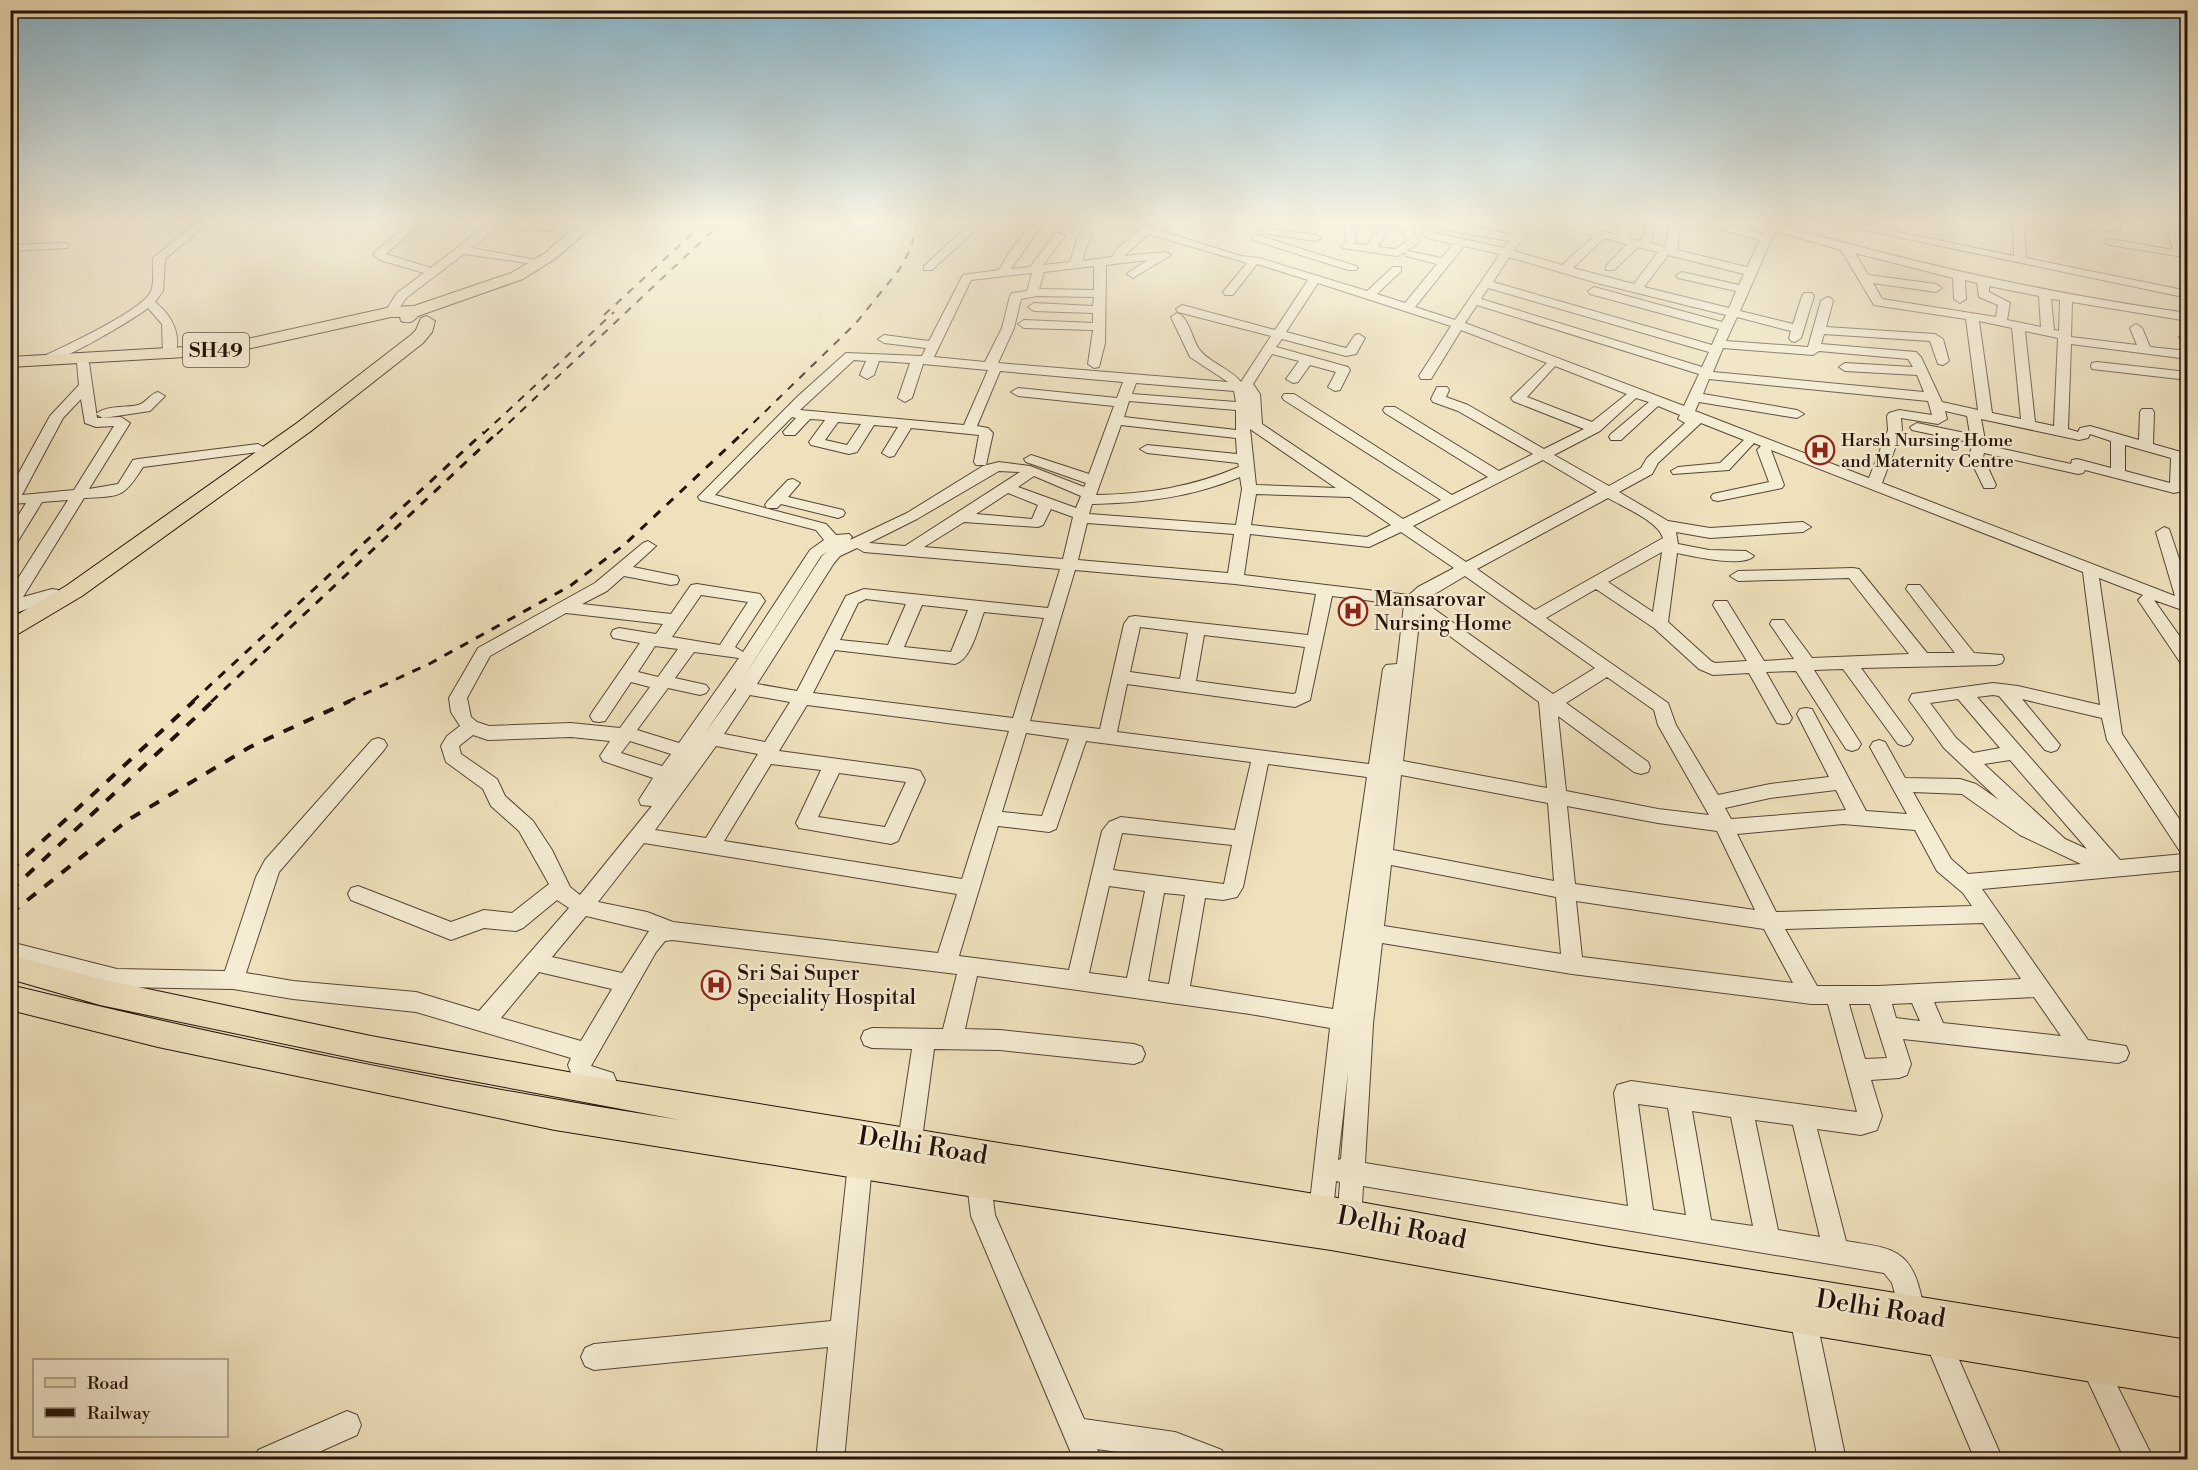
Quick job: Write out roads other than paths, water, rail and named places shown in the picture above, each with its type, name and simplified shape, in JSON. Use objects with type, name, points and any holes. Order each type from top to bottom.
[{"type":"main road","name":"SH49","points":[[10,364],[83,363],[210,355],[254,348],[375,321],[417,315],[485,289]]},
{"type":"main road","name":"SH49","points":[[10,364],[169,354],[244,346],[417,315],[491,289]]},
{"type":"main road","points":[[10,629],[74,591],[258,448],[403,341],[414,331],[417,315]]},
{"type":"main road","points":[[11,608],[45,596],[121,549],[304,427],[392,360],[424,332],[417,315]]},
{"type":"main road","points":[[10,967],[100,992],[349,1045],[616,1095],[709,1125]]},
{"type":"main road","points":[[10,997],[158,1034],[592,1121],[709,1125],[1335,1224],[1803,1317],[2187,1380]]},
{"type":"main road","name":"Delhi Road","points":[[1335,1224],[1603,1263],[2187,1358]]},
{"type":"street","points":[[46,360],[134,313],[148,302],[157,289]]},
{"type":"street","points":[[411,289],[401,296],[417,315]]},
{"type":"street","points":[[905,398],[922,360],[933,345],[960,289]]},
{"type":"street","points":[[1094,364],[1099,344],[1100,289]]},
{"type":"street","points":[[1308,289],[1246,384],[1253,394],[1255,426],[1535,617],[1662,707],[1667,725],[1713,802],[1770,921],[1811,995]]},
{"type":"street","points":[[1337,289],[1456,326],[1651,406],[1692,418],[1764,450],[1850,480],[1874,485],[2091,574],[2146,600],[2187,610]]},
{"type":"street","points":[[1344,289],[1408,307],[2187,610]]},
{"type":"street","points":[[1370,295],[1377,289]]},
{"type":"street","points":[[1408,307],[1423,289]]},
{"type":"street","points":[[1426,376],[1456,326],[1483,289]]},
{"type":"street","points":[[1500,289],[1567,312],[1717,347],[1790,351],[1813,351],[1816,347],[1827,301]]},
{"type":"street","points":[[1639,289],[1799,329]]},
{"type":"street","points":[[1407,600],[1461,566],[1605,488],[1647,471],[1652,461],[1692,418],[1695,397],[1743,289]]},
{"type":"street","points":[[1870,289],[1878,302],[1972,316],[2065,338],[2187,356]]},
{"type":"street","points":[[1906,289],[1937,293]]},
{"type":"street","points":[[1960,289],[1960,299]]},
{"type":"street","points":[[1983,289],[1983,294],[2004,303],[2001,322]]},
{"type":"street","points":[[2012,289],[2045,296],[2187,317]]},
{"type":"street","points":[[2156,289],[2187,295]]},
{"type":"street","points":[[1594,291],[1726,327]]},
{"type":"street","points":[[969,430],[1008,328],[1016,296],[1032,292],[1100,294]]},
{"type":"street","points":[[1790,351],[1808,296]]},
{"type":"street","points":[[2045,296],[2048,333]]},
{"type":"street","points":[[2061,432],[2066,299]]},
{"type":"street","points":[[1474,301],[1706,373],[1935,401],[1979,415],[2083,435]]},
{"type":"street","points":[[148,302],[166,316],[169,325],[169,354]]},
{"type":"street","points":[[1034,307],[1100,310]]},
{"type":"street","points":[[1916,307],[1920,329]]},
{"type":"street","points":[[1235,579],[1248,489],[1243,435],[1243,393],[1228,375],[1196,354],[1179,313],[1279,334],[1349,352],[1359,338]]},
{"type":"street","points":[[1895,421],[1951,436],[1978,440],[1979,415],[1972,316]]},
{"type":"street","points":[[1024,324],[1100,327]]},
{"type":"street","points":[[2018,326],[2028,425]]},
{"type":"street","points":[[2136,328],[2145,350]]},
{"type":"street","points":[[1820,330],[1931,337],[1937,339],[1943,361]]},
{"type":"street","points":[[2187,336],[2187,342]]},
{"type":"street","points":[[884,339],[933,345]]},
{"type":"street","points":[[1816,347],[1907,354],[1915,357],[1935,401],[1940,419],[1938,420],[1899,414],[1894,416],[1895,430],[1874,485]]},
{"type":"street","points":[[1269,349],[1343,370],[1335,387]]},
{"type":"street","points":[[838,546],[821,527],[705,497],[848,357],[922,360],[1239,387]]},
{"type":"street","points":[[867,375],[874,357]]},
{"type":"street","points":[[1293,379],[1307,359]]},
{"type":"street","points":[[11,608],[123,423],[121,421],[92,423],[83,363]]},
{"type":"street","points":[[1549,366],[1518,398],[1595,428]]},
{"type":"street","points":[[2097,366],[2187,376]]},
{"type":"street","points":[[1845,367],[1921,371]]},
{"type":"street","points":[[2111,378],[2187,388]]},
{"type":"street","points":[[946,963],[1055,614],[1088,498],[1131,379]]},
{"type":"street","points":[[11,500],[57,416],[86,385]]},
{"type":"street","points":[[1442,390],[1438,399],[1463,408],[1605,488],[1668,537],[1709,555],[1746,556]]},
{"type":"street","points":[[1018,392],[1243,407]]},
{"type":"street","points":[[57,416],[146,408],[158,396]]},
{"type":"street","points":[[1289,397],[1452,501]]},
{"type":"street","points":[[484,1021],[534,962],[575,900],[639,835],[671,796],[711,738],[736,691],[749,656],[815,553],[905,520],[993,467],[1011,465],[1088,498],[1243,530],[1361,542],[1375,540],[1595,428],[1630,397]]},
{"type":"street","points":[[1695,397],[1797,414]]},
{"type":"street","points":[[1616,437],[1651,406]]},
{"type":"street","points":[[1390,410],[1499,477]]},
{"type":"street","points":[[790,412],[986,433],[981,462]]},
{"type":"street","points":[[2146,447],[2147,412]]},
{"type":"street","points":[[790,432],[807,414]]},
{"type":"street","points":[[834,417],[816,442],[849,450],[852,449],[870,421]]},
{"type":"street","points":[[1117,420],[1243,435]]},
{"type":"street","points":[[889,453],[907,424]]},
{"type":"street","points":[[1989,485],[1976,457],[1977,449],[1980,448],[2079,472],[2118,474],[2174,489],[2183,458],[2087,430],[2083,435],[2079,472]]},
{"type":"street","points":[[2118,438],[2118,474]]},
{"type":"street","points":[[1678,471],[1724,467],[1747,443]]},
{"type":"street","points":[[11,500],[109,492],[123,487],[138,463],[258,448]]},
{"type":"street","points":[[1147,449],[1245,464]]},
{"type":"street","points":[[1718,497],[1777,485],[1764,450]]},
{"type":"street","points":[[648,800],[683,751],[736,691],[838,546],[981,462],[1006,455],[1025,457],[1088,498]]},
{"type":"street","points":[[1009,489],[1047,502],[1088,498],[1148,499],[1171,496],[1206,486],[1245,464]]},
{"type":"street","points":[[908,551],[1009,489],[1031,472]]},
{"type":"street","points":[[765,513],[793,483]]},
{"type":"street","points":[[998,521],[1009,489]]},
{"type":"street","points":[[1248,489],[1354,493]]},
{"type":"street","points":[[10,543],[37,497]]},
{"type":"street","points":[[778,499],[838,513]]},
{"type":"street","points":[[961,517],[1036,524],[1047,502]]},
{"type":"street","points":[[1535,617],[1668,537],[1803,527]]},
{"type":"street","points":[[2164,532],[2187,610]]},
{"type":"street","points":[[1660,624],[1668,537]]},
{"type":"street","points":[[648,546],[601,587],[489,648],[479,657],[458,698],[460,712],[471,727],[488,733],[571,730],[623,734],[683,751]]},
{"type":"street","points":[[864,547],[1235,579],[1407,600],[1641,767]]},
{"type":"street","points":[[621,570],[671,580]]},
{"type":"street","points":[[1738,576],[1853,573],[1922,659]]},
{"type":"street","points":[[2091,574],[2113,735],[2187,848]]},
{"type":"street","points":[[1596,582],[1660,624],[1709,667],[1719,669],[1922,659],[1996,659]]},
{"type":"street","points":[[599,716],[627,675],[675,620],[697,589],[754,598],[757,602],[724,651]]},
{"type":"street","points":[[1120,677],[1300,700],[1304,696],[1325,589]]},
{"type":"street","points":[[1914,589],[1969,659]]},
{"type":"street","points":[[711,846],[802,698],[856,596],[864,594],[1055,614]]},
{"type":"street","points":[[893,652],[916,600]]},
{"type":"street","points":[[1335,1224],[1327,1170],[1352,1022],[1407,600]]},
{"type":"street","points":[[2146,600],[2186,658]]},
{"type":"street","points":[[1721,605],[1758,668],[1783,718]]},
{"type":"street","points":[[829,644],[955,658],[959,654],[978,606]]},
{"type":"street","points":[[565,608],[675,620]]},
{"type":"street","points":[[1107,736],[1132,624],[1135,621],[1315,642]]},
{"type":"street","points":[[1778,624],[1852,744]]},
{"type":"street","points":[[1187,686],[1197,627]]},
{"type":"street","points":[[619,634],[749,656]]},
{"type":"street","points":[[666,775],[611,758],[610,752],[689,646]]},
{"type":"street","points":[[1849,664],[1904,739]]},
{"type":"street","points":[[1551,701],[1608,668]]},
{"type":"street","points":[[627,675],[699,689]]},
{"type":"street","points":[[2061,847],[1950,743],[1918,700],[1921,696],[2004,690],[2109,713]]},
{"type":"street","points":[[2004,690],[2051,745]]},
{"type":"street","points":[[736,691],[1261,756],[1385,769],[1725,826],[1860,818],[1921,823]]},
{"type":"street","points":[[1962,692],[2114,869]]},
{"type":"street","points":[[1551,701],[1556,796],[1572,965]]},
{"type":"street","points":[[1806,714],[1860,818]]},
{"type":"street","points":[[471,727],[453,741],[450,746],[452,757],[486,780],[498,801],[526,826],[575,900]]},
{"type":"street","points":[[992,818],[1049,824],[1080,733]]},
{"type":"street","points":[[711,738],[768,753],[915,778],[891,836],[806,823],[805,819],[833,765]]},
{"type":"street","points":[[233,981],[266,877],[272,866],[378,745]]},
{"type":"street","points":[[1879,747],[1944,865],[1966,882],[2082,1049]]},
{"type":"street","points":[[1978,758],[2015,752]]},
{"type":"street","points":[[1101,877],[1230,891],[1233,886],[1261,756]]},
{"type":"street","points":[[1713,802],[1770,791],[1842,782]]},
{"type":"street","points":[[1900,785],[1960,786],[1969,789],[2027,830],[2114,869]]},
{"type":"street","points":[[1077,981],[1112,831],[1116,827],[1121,825],[1243,839]]},
{"type":"street","points":[[639,835],[969,888]]},
{"type":"street","points":[[1374,854],[1565,891],[1770,921],[1989,914]]},
{"type":"street","points":[[1966,882],[2187,862]]},
{"type":"street","points":[[1135,990],[1156,884]]},
{"type":"street","points":[[1178,996],[1196,889]]},
{"type":"street","points":[[358,894],[451,931],[484,919],[516,922],[575,900],[647,921],[672,931],[969,966],[1250,1004],[1352,1022]]},
{"type":"street","points":[[672,931],[659,933],[649,946],[579,1065],[582,1074],[674,1093],[709,1125]]},
{"type":"street","points":[[1364,932],[1572,965],[1811,995],[1878,995],[2039,987]]},
{"type":"street","points":[[10,951],[117,978],[233,981],[293,990],[416,1002],[586,1053]]},
{"type":"street","points":[[534,962],[627,983]]},
{"type":"street","points":[[952,1040],[969,966]]},
{"type":"street","points":[[1919,993],[1936,1032]]},
{"type":"street","points":[[1857,1070],[1899,1068],[1900,1064],[1878,995]]},
{"type":"street","points":[[1642,1220],[1624,1094],[1631,1092],[1861,1124],[1869,1122],[1870,1116],[1836,996]]},
{"type":"street","points":[[1335,1224],[1353,1173],[1352,1022]]},
{"type":"street","points":[[1888,1027],[2118,1053]]},
{"type":"street","points":[[872,1038],[1000,1040],[1134,1054]]},
{"type":"street","points":[[908,1156],[924,1039]]},
{"type":"street","points":[[1678,1098],[1701,1230]]},
{"type":"street","points":[[1741,1107],[1768,1241]]},
{"type":"street","points":[[1802,1115],[1836,1252]]},
{"type":"street","points":[[830,1460],[861,1149]]},
{"type":"street","points":[[979,1168],[983,1216],[1088,1460]]},
{"type":"street","points":[[1327,1170],[1889,1261],[1897,1265],[1901,1272],[1912,1314]]},
{"type":"street","points":[[1803,1317],[1832,1460]]},
{"type":"street","points":[[594,1357],[842,1333]]},
{"type":"street","points":[[1937,1339],[1989,1460]]},
{"type":"street","points":[[2093,1364],[2140,1460]]},
{"type":"street","points":[[268,1460],[347,1425]]},
{"type":"street","points":[[1076,1432],[1175,1446],[1212,1460]]},
{"type":"railway","points":[[604,315],[633,289]]},
{"type":"railway","points":[[497,434],[651,289]]},
{"type":"railway","points":[[742,434],[856,323],[884,289]]},
{"type":"railway","points":[[483,434],[614,312]]},
{"type":"railway","points":[[192,702],[484,432]]},
{"type":"railway","points":[[211,702],[498,432]]},
{"type":"railway","points":[[347,702],[431,663],[570,586],[624,545],[744,432]]},
{"type":"railway","points":[[10,871],[194,701]]},
{"type":"railway","points":[[10,891],[213,701]]},
{"type":"railway","points":[[10,914],[128,820],[250,747],[350,701]]},
{"type":"place","name":"Harsh Nursing Home and Maternity Centre","points":[[1820,450]]},
{"type":"place","name":"Mansarovar Nursing Home","points":[[1353,611]]},
{"type":"place","name":"Sri Sai Super Speciality Hospital","points":[[716,985]]}]
